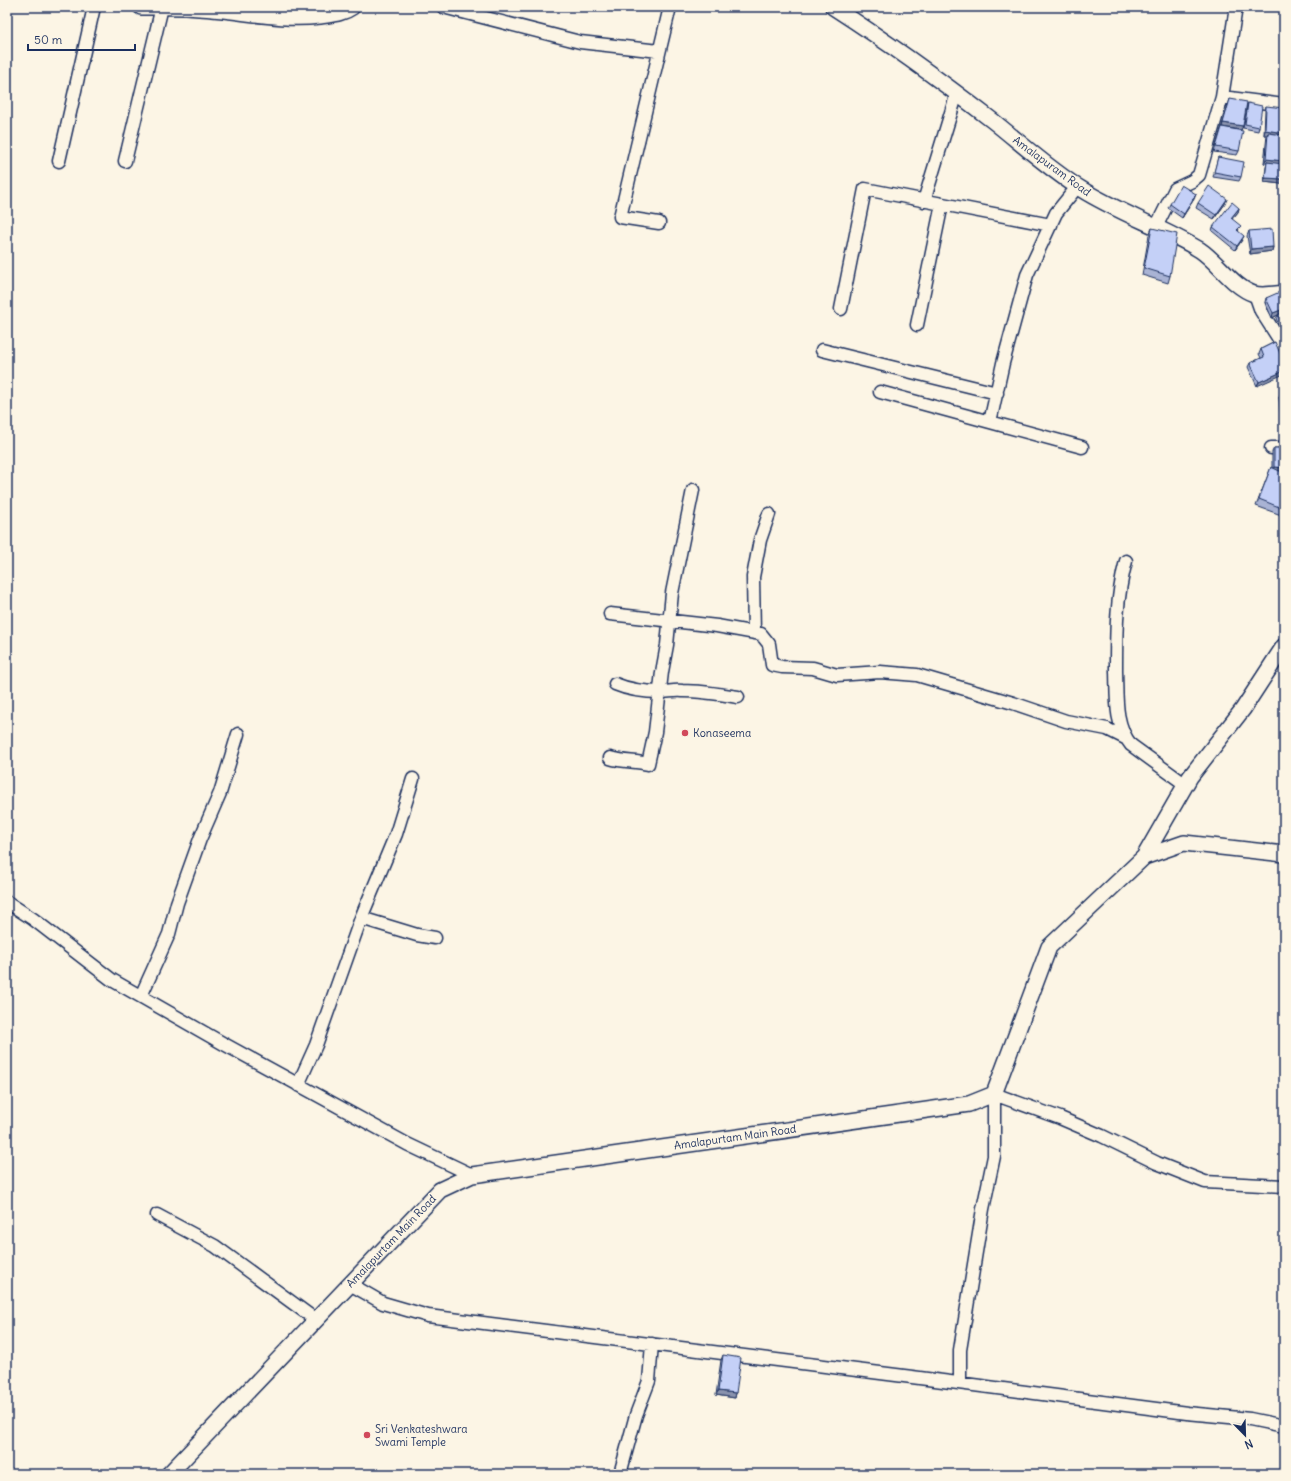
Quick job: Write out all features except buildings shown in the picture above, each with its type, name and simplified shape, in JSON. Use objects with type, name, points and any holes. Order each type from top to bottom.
[{"type":"street","points":[[59,161],[94,7]]},
{"type":"street","points":[[141,7],[235,10],[296,17],[314,12],[345,12],[352,7]]},
{"type":"street","points":[[125,161],[162,7]]},
{"type":"street","points":[[443,7],[580,42],[659,51]]},
{"type":"street","points":[[659,223],[620,217],[670,7]]},
{"type":"street","name":"Amalapuram Road","points":[[833,7],[898,49],[1041,160],[1077,186],[1116,208],[1201,251],[1242,287],[1255,294]]},
{"type":"street","points":[[1156,227],[1175,189],[1192,181],[1199,175],[1222,97],[1236,7]]},
{"type":"street","points":[[924,201],[957,94]]},
{"type":"street","points":[[1222,97],[1284,105]]},
{"type":"street","points":[[990,422],[1003,363],[1027,275],[1056,213],[1077,186]]},
{"type":"street","points":[[841,309],[865,189],[1051,225]]},
{"type":"street","points":[[917,325],[942,204]]},
{"type":"street","points":[[1284,293],[1255,294],[1261,311],[1284,347]]},
{"type":"street","points":[[822,350],[997,393]]},
{"type":"street","points":[[880,392],[1082,447]]},
{"type":"street","points":[[1271,448],[1284,448]]},
{"type":"street","points":[[610,758],[621,762],[648,764],[655,732],[670,621],[672,593],[693,490]]},
{"type":"street","points":[[754,633],[753,578],[760,540],[769,514]]},
{"type":"street","points":[[1126,561],[1117,605],[1116,656],[1116,702],[1125,738],[1130,745],[1186,785]]},
{"type":"street","points":[[610,614],[717,626],[761,634],[769,644],[772,665],[782,667],[813,668],[837,675],[880,672],[917,675],[1013,703],[1066,721],[1107,729],[1125,738]]},
{"type":"street","points":[[960,1383],[960,1350],[983,1209],[994,1156],[994,1094],[1049,947],[1144,857],[1190,777],[1243,709],[1284,646]]},
{"type":"street","points":[[615,684],[628,689],[660,692],[691,691],[738,697]]},
{"type":"street","points":[[141,996],[168,934],[177,903],[200,839],[220,793],[238,734]]},
{"type":"street","points":[[298,1085],[319,1038],[361,918],[396,834],[413,779]]},
{"type":"street","points":[[1144,857],[1184,843],[1284,854]]},
{"type":"street","points":[[7,902],[33,919],[112,980],[298,1085],[407,1144],[472,1175]]},
{"type":"street","points":[[361,918],[417,935],[435,938]]},
{"type":"street","points":[[994,1094],[1067,1121],[1102,1136],[1157,1163],[1206,1182],[1284,1186]]},
{"type":"street","name":"Amalapurtam Main Road","points":[[169,1474],[440,1190],[472,1175],[969,1104],[994,1094]]},
{"type":"street","points":[[157,1215],[215,1246],[316,1320]]},
{"type":"street","points":[[350,1284],[383,1303],[428,1316],[1187,1413],[1250,1419],[1284,1426]]},
{"type":"street","points":[[620,1474],[636,1415],[649,1381],[652,1344]]},
{"type":"place","name":"Konaseema","points":[[685,733]]},
{"type":"place","name":"Sri Venkateshwara Swami Temple","points":[[367,1435]]}]
